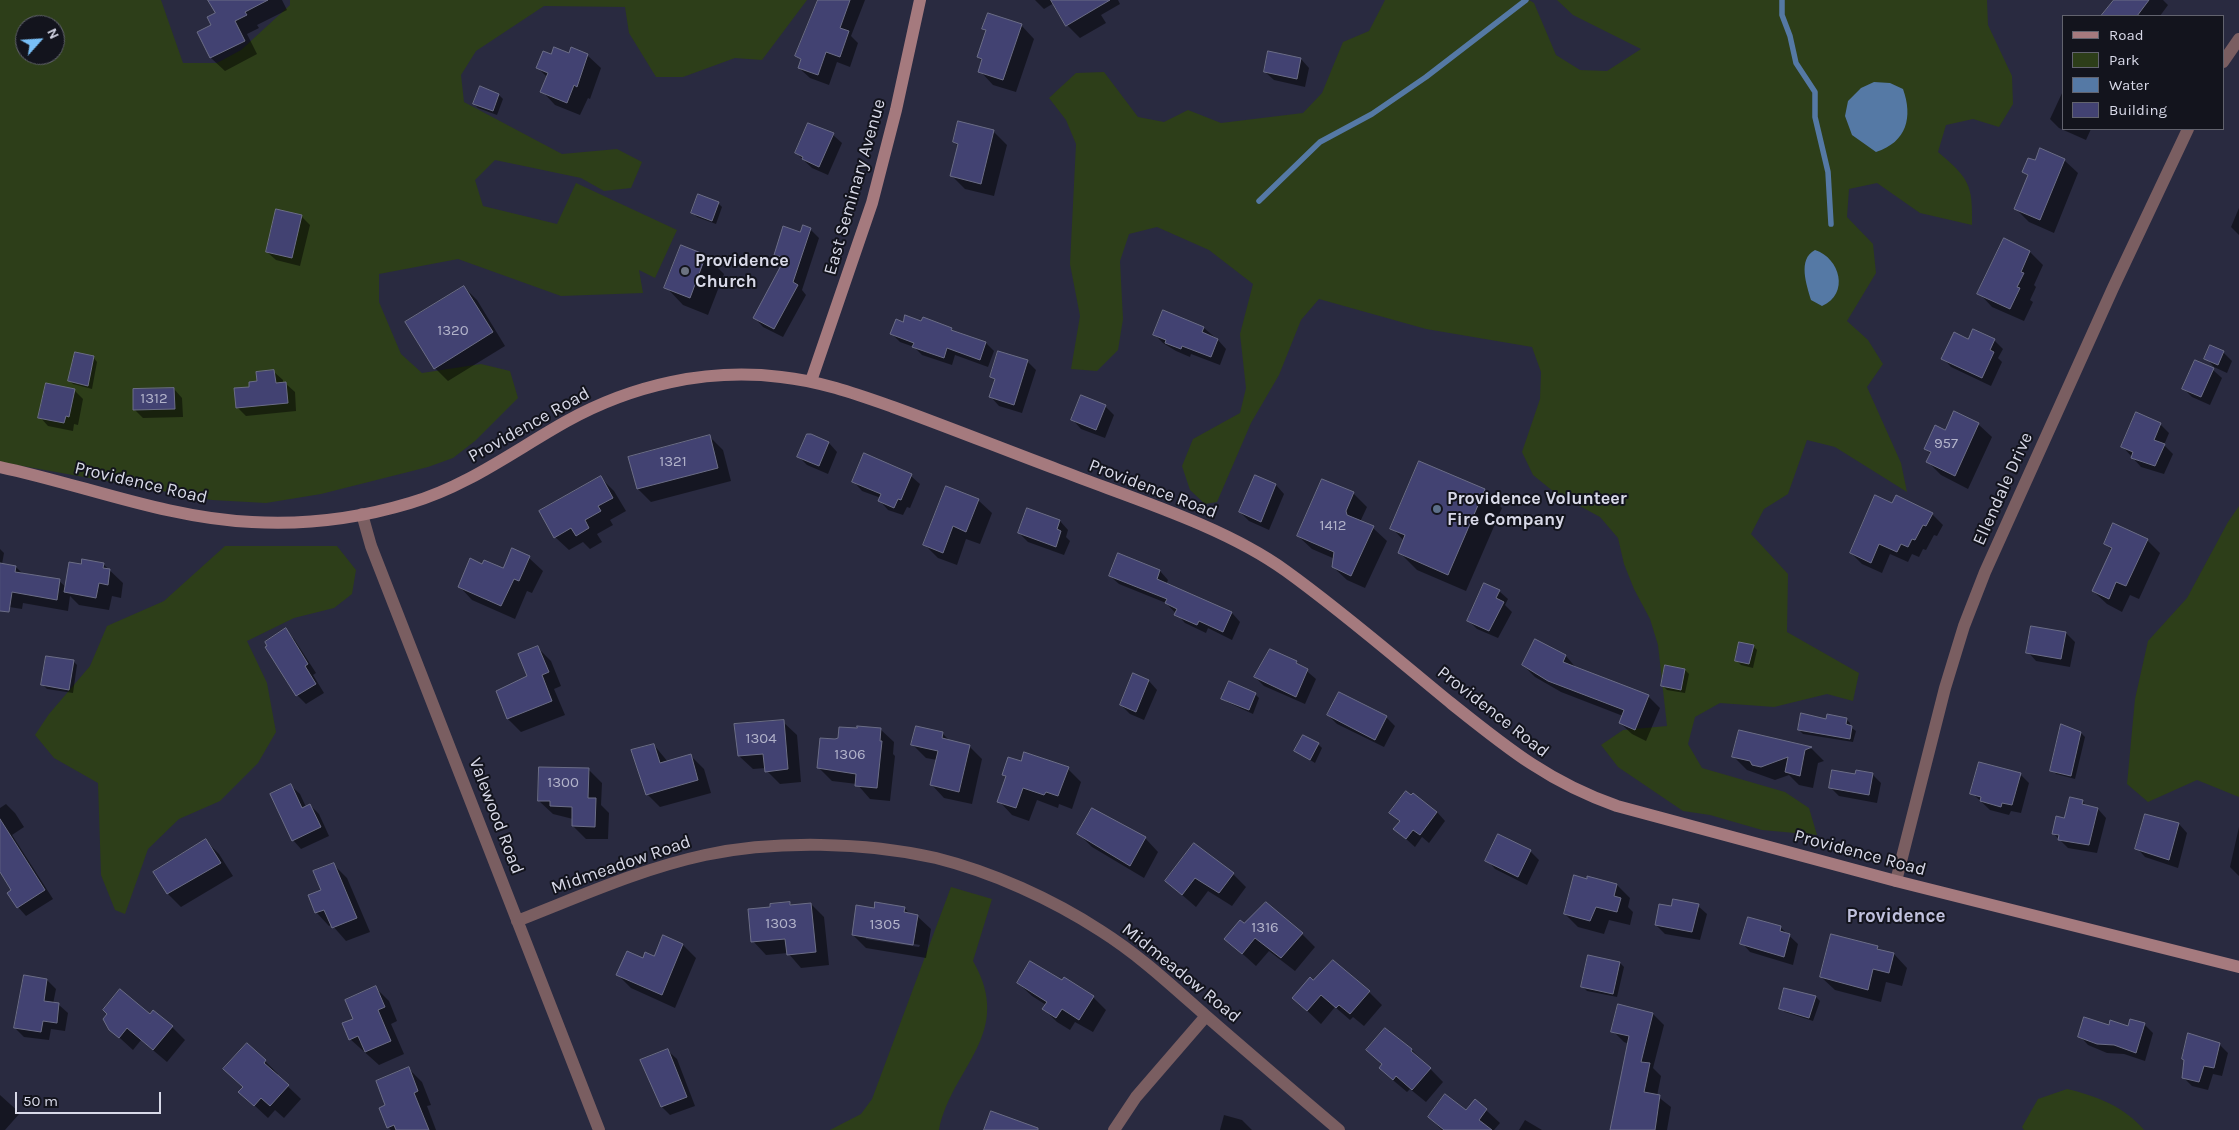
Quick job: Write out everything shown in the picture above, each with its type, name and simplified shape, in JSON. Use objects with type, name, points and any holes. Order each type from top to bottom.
[{"type":"street","name":"East Seminary Avenue","points":[[811,381],[872,203],[896,110],[920,0]]},
{"type":"street","points":[[2224,60],[2239,38]]},
{"type":"street","name":"Ellendale Drive","points":[[1896,881],[1964,626],[1985,572],[2113,288],[2188,130]]},
{"type":"street","name":"Providence Road","points":[[0,467],[152,505],[227,520],[282,522],[362,514],[409,503],[447,490],[486,470],[590,410],[663,384],[722,375],[755,374],[811,381],[922,418],[1187,520],[1248,546],[1268,558],[1310,589],[1507,748],[1569,787],[1617,806],[1896,881],[2239,967]]},
{"type":"street","name":"Valewood Road","points":[[362,514],[372,546],[599,1130]]},
{"type":"street","name":"Midmeadow Road","points":[[517,921],[637,875],[706,854],[814,845],[877,849],[936,858],[994,878],[1055,905],[1100,930],[1145,962],[1339,1130]]},
{"type":"street","points":[[1114,1130],[1136,1097],[1206,1016]]},
{"type":"green space","points":[[0,0],[161,0],[183,63],[217,63],[241,50],[290,5],[290,0],[807,0],[762,60],[735,58],[683,77],[656,77],[629,33],[625,7],[544,6],[476,51],[461,75],[464,102],[562,154],[617,149],[642,162],[631,188],[604,191],[581,178],[495,160],[475,180],[483,206],[557,224],[576,183],[677,230],[655,278],[639,270],[643,293],[561,296],[458,259],[379,274],[379,302],[401,354],[422,373],[481,364],[510,371],[518,398],[475,441],[453,458],[428,467],[321,494],[266,503],[212,500],[0,462]]},
{"type":"green space","points":[[1385,0],[1529,0],[1534,3],[1556,55],[1580,70],[1607,71],[1641,49],[1573,15],[1557,0],[1987,0],[1988,25],[2012,76],[2013,104],[1999,127],[1973,119],[1946,125],[1938,152],[1957,169],[1967,183],[1970,191],[1972,225],[1920,213],[1877,183],[1849,189],[1847,217],[1873,244],[1876,273],[1847,321],[1868,340],[1883,364],[1867,387],[1901,463],[1907,492],[1835,447],[1807,440],[1788,494],[1764,509],[1751,534],[1788,574],[1787,632],[1859,673],[1853,701],[1827,694],[1774,707],[1720,703],[1695,717],[1688,744],[1702,768],[1785,792],[1809,808],[1817,835],[1762,830],[1710,815],[1683,811],[1618,767],[1601,745],[1623,730],[1667,726],[1658,645],[1650,619],[1634,589],[1624,564],[1618,538],[1600,517],[1554,492],[1533,475],[1522,452],[1540,399],[1541,372],[1532,347],[1426,329],[1319,299],[1301,320],[1279,375],[1251,423],[1217,502],[1205,504],[1190,490],[1182,466],[1193,439],[1240,413],[1246,388],[1240,334],[1253,284],[1209,250],[1157,227],[1129,234],[1120,261],[1123,319],[1118,350],[1097,371],[1071,369],[1080,316],[1070,264],[1076,144],[1066,120],[1049,98],[1076,73],[1104,72],[1138,117],[1164,122],[1188,110],[1221,123],[1303,113],[1322,93],[1343,42],[1369,31]]},
{"type":"green space","points":[[2239,506],[2239,797],[2197,780],[2148,802],[2127,784],[2135,699],[2148,641],[2187,598],[2228,522]]},
{"type":"green space","points":[[225,546],[337,546],[356,570],[352,594],[334,608],[294,618],[247,641],[267,683],[276,732],[258,763],[220,801],[179,819],[148,849],[125,914],[115,910],[101,875],[98,783],[54,758],[35,735],[49,714],[90,666],[107,626],[164,601]]},
{"type":"green space","points":[[951,887],[992,899],[973,961],[984,987],[987,1009],[984,1030],[977,1049],[946,1107],[939,1130],[830,1130],[861,1114],[872,1099]]},
{"type":"green space","points":[[2067,1089],[2089,1095],[2110,1104],[2128,1115],[2144,1130],[2024,1130],[2022,1127],[2038,1099]]},
{"type":"water","points":[[1874,82],[1890,83],[1903,89],[1907,109],[1907,119],[1901,135],[1895,142],[1876,152],[1852,135],[1845,116],[1848,101],[1861,88]]},
{"type":"water","points":[[1815,250],[1831,260],[1838,276],[1839,285],[1836,293],[1831,300],[1822,306],[1811,300],[1805,273],[1806,260],[1809,254]]},
{"type":"building","points":[[208,0],[268,0],[245,12],[247,15],[235,21],[245,41],[210,58],[197,32],[211,25],[207,17],[215,13]]},
{"type":"building","points":[[818,0],[850,0],[840,28],[849,31],[840,57],[826,52],[818,75],[798,68],[801,59],[795,56]]},
{"type":"building","points":[[1051,0],[1110,0],[1066,26]]},
{"type":"building","points":[[2114,0],[2149,0],[2138,15],[2102,15]]},
{"type":"building","points":[[988,13],[1022,24],[1003,80],[978,72],[982,59],[977,57],[986,30],[982,29]]},
{"type":"building","points":[[554,47],[569,53],[571,47],[588,54],[577,87],[574,85],[567,103],[540,92],[548,73],[536,68],[543,51],[551,54]]},
{"type":"building","points":[[1268,51],[1301,58],[1297,79],[1264,72]]},
{"type":"building","points":[[480,86],[499,94],[493,111],[473,104]]},
{"type":"building","points":[[958,121],[994,130],[981,184],[950,176],[958,144],[953,142]]},
{"type":"building","points":[[808,123],[834,133],[819,167],[802,159],[803,157],[795,153]]},
{"type":"building","points":[[2040,148],[2065,159],[2040,220],[2014,209],[2028,175],[2022,172],[2028,158],[2035,160]]},
{"type":"building","points":[[698,194],[719,202],[712,221],[691,213]]},
{"type":"building","points":[[276,209],[302,215],[292,258],[266,252]]},
{"type":"building","points":[[803,225],[811,228],[793,282],[798,285],[774,329],[753,318],[785,258],[774,255],[783,226],[800,232]]},
{"type":"building","points":[[2004,238],[2030,251],[2021,272],[2024,273],[2017,287],[2020,288],[2010,309],[1977,294]]},
{"type":"building","name":"Providence Church","points":[[681,245],[706,255],[690,298],[664,288]]},
{"type":"building","points":[[464,286],[493,332],[434,369],[405,322]]},
{"type":"building","points":[[1163,310],[1204,327],[1202,332],[1218,339],[1211,357],[1182,346],[1181,349],[1165,343],[1166,340],[1153,335]]},
{"type":"building","points":[[905,315],[921,321],[923,317],[952,328],[951,330],[986,342],[980,360],[947,348],[944,358],[912,347],[914,343],[890,334],[896,319],[903,322]]},
{"type":"building","points":[[1973,329],[1995,339],[1990,350],[1994,352],[1982,378],[1941,359],[1954,332],[1968,339]]},
{"type":"building","points":[[2210,345],[2224,351],[2218,365],[2204,359]]},
{"type":"building","points":[[998,351],[1028,360],[1014,405],[989,397],[995,379],[990,377]]},
{"type":"building","points":[[75,352],[94,356],[88,386],[68,381]]},
{"type":"building","points":[[2195,360],[2214,368],[2201,397],[2182,389]]},
{"type":"building","points":[[274,370],[276,383],[286,382],[288,403],[236,408],[234,388],[249,387],[249,382],[257,381],[256,372]]},
{"type":"building","points":[[46,383],[75,389],[69,417],[66,416],[64,423],[38,418]]},
{"type":"building","points":[[174,388],[175,409],[133,410],[133,389]]},
{"type":"building","points":[[1081,395],[1106,405],[1096,430],[1071,420]]},
{"type":"building","points":[[1954,411],[1979,423],[1955,476],[1926,462],[1931,452],[1924,449],[1935,425],[1945,430]]},
{"type":"building","points":[[2136,412],[2161,423],[2154,440],[2165,444],[2155,466],[2131,458],[2133,452],[2121,447]]},
{"type":"building","points":[[807,434],[829,442],[819,466],[797,457]]},
{"type":"building","points":[[710,435],[718,468],[637,489],[628,457]]},
{"type":"building","points":[[864,453],[912,474],[901,500],[898,499],[894,508],[878,501],[881,494],[852,482]]},
{"type":"building","name":"Providence Volunteer Fire Company","points":[[1419,461],[1485,489],[1448,575],[1398,553],[1405,535],[1390,529]]},
{"type":"building","points":[[1255,475],[1276,484],[1261,522],[1239,512]]},
{"type":"building","points":[[601,476],[613,498],[598,506],[601,511],[585,520],[589,528],[576,536],[571,528],[554,538],[539,511]]},
{"type":"building","points":[[1322,479],[1354,492],[1346,511],[1347,515],[1374,526],[1351,576],[1332,567],[1334,552],[1297,536]]},
{"type":"building","points":[[946,486],[979,499],[966,532],[953,526],[943,553],[923,545]]},
{"type":"building","points":[[1875,495],[1892,503],[1896,495],[1933,513],[1926,526],[1923,525],[1915,540],[1912,539],[1908,547],[1901,544],[1897,552],[1879,544],[1871,563],[1850,553]]},
{"type":"building","points":[[1027,508],[1060,520],[1057,529],[1061,531],[1056,547],[1018,533]]},
{"type":"building","points":[[2113,523],[2148,539],[2126,586],[2116,582],[2109,599],[2092,591],[2112,548],[2104,544]]},
{"type":"building","points":[[512,548],[530,556],[519,581],[514,579],[501,606],[458,587],[470,558],[482,564],[484,560],[503,568]]},
{"type":"building","points":[[1118,553],[1160,570],[1157,579],[1232,612],[1223,632],[1199,621],[1197,625],[1174,615],[1177,609],[1165,603],[1167,599],[1109,576]]},
{"type":"building","points":[[82,559],[104,563],[103,568],[110,569],[108,585],[99,583],[96,598],[64,592],[69,562],[81,564]]},
{"type":"building","points":[[0,563],[16,566],[15,572],[60,579],[57,600],[12,592],[9,612],[0,611]]},
{"type":"building","points":[[1484,583],[1500,590],[1496,598],[1504,602],[1489,631],[1467,621]]},
{"type":"building","points":[[2031,626],[2066,632],[2061,659],[2026,653]]},
{"type":"building","points":[[286,628],[308,664],[305,666],[316,684],[296,696],[265,647],[267,646],[265,642]]},
{"type":"building","points":[[1535,639],[1566,655],[1563,662],[1649,695],[1635,730],[1619,723],[1624,710],[1548,681],[1522,665]]},
{"type":"building","points":[[1739,642],[1754,645],[1749,664],[1735,661]]},
{"type":"building","points":[[538,646],[549,672],[542,675],[552,701],[507,719],[496,691],[527,676],[518,654]]},
{"type":"building","points":[[1270,649],[1297,661],[1296,663],[1308,669],[1296,697],[1254,677]]},
{"type":"building","points":[[46,656],[74,660],[69,690],[41,685]]},
{"type":"building","points":[[1665,665],[1685,669],[1681,690],[1661,686]]},
{"type":"building","points":[[1133,673],[1149,680],[1136,712],[1120,705]]},
{"type":"building","points":[[1229,681],[1256,693],[1249,710],[1221,699]]},
{"type":"building","points":[[1339,692],[1387,716],[1375,740],[1327,715]]},
{"type":"building","points":[[1801,713],[1826,719],[1827,714],[1847,718],[1846,724],[1852,726],[1850,739],[1798,730]]},
{"type":"building","points":[[784,720],[788,769],[765,772],[763,754],[738,756],[734,724]]},
{"type":"building","points":[[2061,724],[2081,732],[2071,776],[2050,771]]},
{"type":"building","points":[[857,726],[881,728],[880,741],[882,741],[877,788],[855,786],[856,774],[817,768],[820,738],[835,739],[838,738],[839,727],[857,728]]},
{"type":"building","points":[[916,726],[943,732],[942,738],[970,745],[959,792],[930,785],[938,751],[911,745]]},
{"type":"building","points":[[1739,730],[1812,747],[1805,750],[1800,776],[1785,772],[1788,757],[1761,767],[1752,765],[1750,761],[1732,757]]},
{"type":"building","points":[[1303,735],[1319,743],[1310,760],[1294,751]]},
{"type":"building","points":[[654,744],[660,763],[691,754],[698,780],[646,795],[631,750]]},
{"type":"building","points":[[1024,752],[1069,767],[1058,796],[1046,792],[1044,795],[1023,788],[1016,808],[997,802],[1006,776],[1002,775],[1008,757],[1021,761]]},
{"type":"building","points":[[1979,762],[2021,773],[2012,805],[2002,803],[2001,807],[1980,801],[1981,797],[1970,794]]},
{"type":"building","points":[[539,767],[589,768],[588,798],[596,798],[595,827],[572,826],[572,807],[550,806],[550,801],[538,801]]},
{"type":"building","points":[[1832,770],[1855,774],[1856,770],[1873,773],[1869,795],[1829,788]]},
{"type":"building","points":[[291,784],[302,808],[310,804],[321,827],[292,841],[270,794]]},
{"type":"building","points":[[1406,791],[1411,795],[1413,793],[1437,812],[1420,835],[1413,830],[1406,839],[1393,829],[1400,821],[1389,813]]},
{"type":"building","points":[[2070,797],[2083,800],[2082,804],[2098,808],[2089,845],[2058,840],[2059,835],[2052,834],[2056,816],[2064,818]]},
{"type":"building","points":[[1092,808],[1146,837],[1130,866],[1077,834]]},
{"type":"building","points":[[2145,814],[2179,823],[2169,860],[2135,849]]},
{"type":"building","points":[[0,819],[45,890],[17,908],[7,893],[11,890],[0,872]]},
{"type":"building","points":[[1498,834],[1531,850],[1518,877],[1485,861]]},
{"type":"building","points":[[206,839],[221,863],[167,894],[153,872]]},
{"type":"building","points":[[1194,843],[1234,873],[1219,893],[1195,878],[1182,895],[1165,881]]},
{"type":"building","points":[[334,863],[357,918],[332,928],[324,910],[315,913],[308,895],[321,890],[313,871]]},
{"type":"building","points":[[1574,875],[1587,879],[1587,876],[1617,884],[1614,896],[1621,898],[1617,912],[1596,907],[1590,921],[1564,914]]},
{"type":"building","points":[[1673,899],[1699,904],[1692,932],[1655,925],[1659,904],[1671,906]]},
{"type":"building","points":[[790,902],[790,905],[811,903],[816,952],[787,955],[785,939],[751,942],[748,909],[770,907],[770,904]]},
{"type":"building","points":[[875,902],[905,907],[904,912],[918,915],[913,945],[852,935],[856,905],[874,908]]},
{"type":"building","points":[[1266,902],[1303,933],[1281,958],[1255,938],[1242,954],[1224,939],[1240,920],[1244,923]]},
{"type":"building","points":[[1748,917],[1781,926],[1780,931],[1790,934],[1784,957],[1740,944]]},
{"type":"building","points":[[1831,934],[1878,946],[1877,949],[1894,953],[1889,973],[1873,969],[1868,990],[1820,977]]},
{"type":"building","points":[[663,935],[683,944],[662,995],[616,975],[627,951],[643,958],[645,952],[654,956]]},
{"type":"building","points":[[1588,955],[1620,962],[1613,994],[1581,987]]},
{"type":"building","points":[[1333,960],[1370,991],[1350,1014],[1339,1005],[1336,1008],[1321,995],[1307,1011],[1292,998],[1310,977],[1313,980]]},
{"type":"building","points":[[1030,961],[1062,980],[1064,977],[1094,996],[1079,1020],[1062,1009],[1056,1018],[1042,1009],[1047,1002],[1017,983]]},
{"type":"building","points":[[24,975],[47,979],[44,1001],[59,1003],[57,1023],[43,1021],[41,1032],[14,1028]]},
{"type":"building","points":[[376,986],[385,1007],[378,1010],[391,1041],[365,1052],[358,1036],[349,1040],[342,1023],[353,1019],[345,1000]]},
{"type":"building","points":[[1784,988],[1816,996],[1809,1018],[1779,1009]]},
{"type":"building","points":[[120,989],[150,1014],[153,1010],[173,1026],[153,1050],[127,1028],[119,1038],[109,1030],[103,1019],[107,1014],[103,1010]]},
{"type":"building","points":[[1618,1004],[1653,1013],[1641,1062],[1650,1063],[1644,1092],[1660,1095],[1655,1130],[1610,1130],[1629,1036],[1611,1032]]},
{"type":"building","points":[[2084,1017],[2109,1025],[2110,1020],[2128,1026],[2130,1019],[2145,1023],[2136,1053],[2114,1045],[2097,1044],[2078,1037]]},
{"type":"building","points":[[1385,1028],[1412,1049],[1411,1051],[1431,1068],[1412,1090],[1396,1076],[1393,1080],[1379,1068],[1382,1064],[1366,1050]]},
{"type":"building","points":[[2188,1033],[2220,1043],[2214,1068],[2204,1066],[2199,1082],[2182,1078],[2184,1060],[2182,1059]]},
{"type":"building","points":[[247,1043],[266,1060],[264,1063],[289,1085],[270,1106],[261,1098],[254,1106],[238,1092],[243,1087],[223,1069]]},
{"type":"building","points":[[668,1049],[687,1097],[661,1107],[640,1060]]},
{"type":"building","points":[[409,1067],[418,1091],[414,1093],[429,1130],[396,1130],[394,1125],[387,1128],[379,1108],[385,1105],[376,1081]]},
{"type":"building","points":[[1445,1094],[1466,1110],[1475,1099],[1487,1109],[1479,1120],[1492,1130],[1444,1130],[1428,1117]]},
{"type":"building","points":[[991,1111],[1038,1128],[1038,1130],[984,1130]]},
{"type":"waterway","points":[[1259,201],[1320,142],[1372,114],[1426,77],[1526,0]]},
{"type":"waterway","points":[[1782,0],[1782,15],[1790,36],[1796,63],[1815,92],[1815,117],[1828,172],[1831,224]]},
{"type":"place","name":"Providence Church","points":[[685,271]]},
{"type":"place","name":"Providence Volunteer Fire Company","points":[[1437,509]]},
{"type":"district","name":"Providence","points":[[1896,917]]}]
